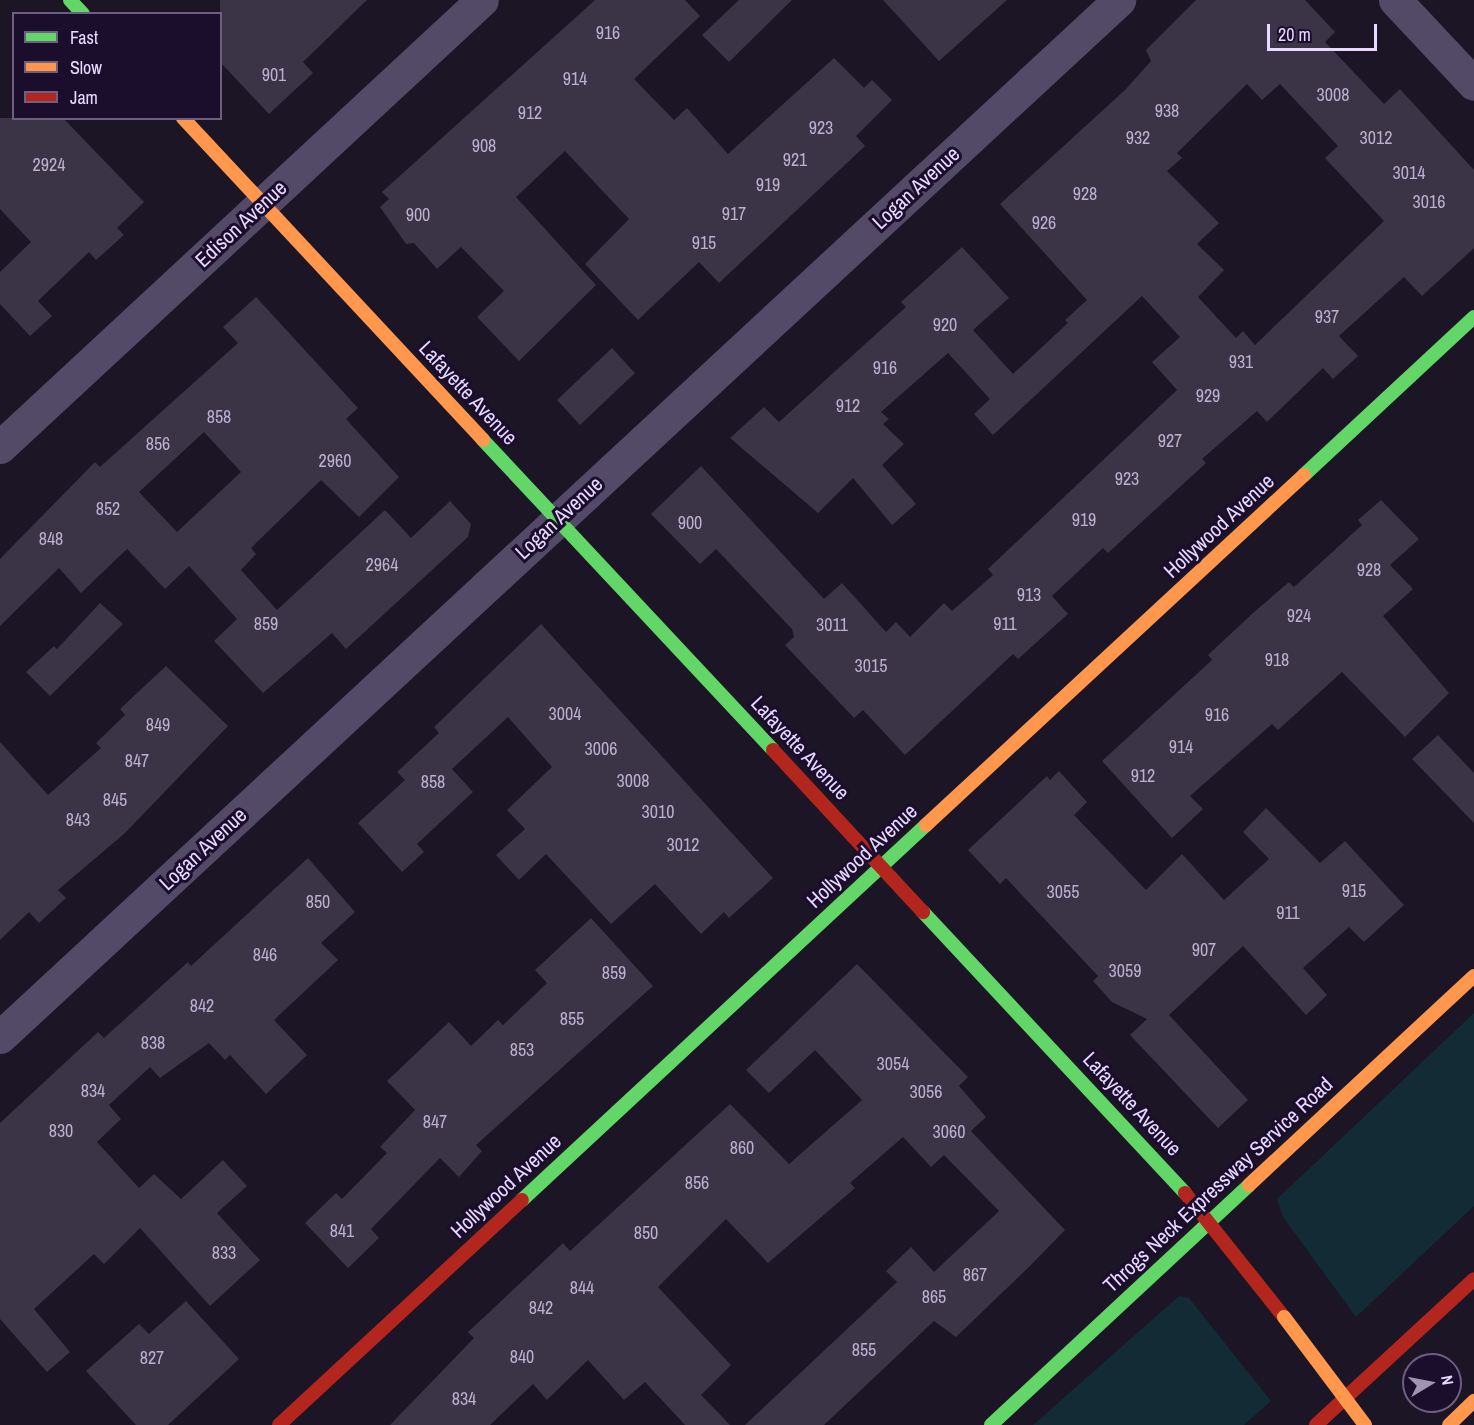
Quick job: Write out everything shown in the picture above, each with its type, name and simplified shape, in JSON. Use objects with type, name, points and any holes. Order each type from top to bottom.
[{"type":"main road","points":[[70,0],[81,12]]},
{"type":"main road","name":"Lafayette Avenue","points":[[185,120],[1210,1221],[1365,1425]]},
{"type":"main road","name":"Hollywood Avenue","points":[[279,1425],[1474,317]]},
{"type":"main road","name":"Throgs Neck Expressway Service Road","points":[[991,1425],[1474,976]]},
{"type":"main road","points":[[1316,1425],[1474,1279]]},
{"type":"main road","points":[[1449,1425],[1474,1401]]},
{"type":"street","name":"Edison Avenue","points":[[0,447],[482,0]]},
{"type":"street","name":"Logan Avenue","points":[[0,1037],[1119,0]]},
{"type":"street","points":[[1395,0],[1474,84]]},
{"type":"shaded area","points":[[1474,1013],[1474,1206],[1356,1317],[1283,1217],[1277,1199]]},
{"type":"shaded area","points":[[1179,1296],[1189,1298],[1271,1401],[1244,1425],[1033,1425]]},
{"type":"building","points":[[220,0],[367,0],[303,62],[313,73],[269,114],[222,64],[222,12],[220,12]]},
{"type":"building","points":[[595,0],[685,0],[700,16],[634,79],[674,120],[687,108],[728,154],[834,58],[864,88],[872,80],[892,100],[856,136],[865,146],[719,283],[699,262],[638,320],[585,264],[629,219],[565,151],[516,197],[596,285],[519,361],[477,317],[504,291],[461,247],[437,269],[414,243],[406,244],[380,207],[389,199],[382,192]]},
{"type":"building","points":[[739,0],[792,0],[729,62],[702,35]]},
{"type":"building","points":[[883,0],[1007,0],[939,61]]},
{"type":"building","points":[[1196,0],[1305,0],[1335,32],[1325,42],[1384,104],[1400,89],[1474,170],[1474,248],[1422,296],[1404,277],[1339,336],[1358,356],[1333,379],[1323,368],[1267,422],[1257,411],[1202,459],[1206,463],[1108,553],[1103,548],[1052,596],[1068,614],[1018,659],[1013,654],[905,755],[863,710],[854,718],[785,645],[794,637],[792,629],[716,549],[700,564],[651,514],[701,466],[824,599],[842,583],[886,632],[896,622],[910,637],[944,603],[952,611],[993,575],[988,569],[1177,390],[1152,362],[1180,337],[1142,296],[993,435],[974,414],[990,399],[948,353],[881,412],[889,419],[883,424],[904,444],[882,465],[916,504],[892,525],[853,478],[818,513],[730,438],[764,407],[779,422],[906,307],[901,302],[962,247],[1009,298],[973,330],[1013,374],[1068,323],[1065,320],[1087,300],[1000,204],[1125,90],[1151,61],[1146,50]],"holes":[[[1247,84],[1262,100],[1280,84],[1338,146],[1325,158],[1384,221],[1255,345],[1243,331],[1236,338],[1198,297],[1224,270],[1197,244],[1219,223],[1167,171],[1182,158],[1177,153]]]},
{"type":"building","points":[[0,118],[65,120],[144,202],[117,228],[124,235],[96,260],[89,252],[38,301],[52,316],[30,336],[0,304],[0,272],[31,242],[0,209]]},
{"type":"building","points":[[256,297],[358,408],[346,419],[399,477],[359,517],[321,480],[251,548],[256,554],[241,570],[277,610],[385,510],[411,538],[450,501],[471,524],[468,537],[346,649],[332,633],[263,693],[214,641],[237,619],[189,566],[165,589],[127,549],[81,593],[59,568],[0,626],[0,559],[95,462],[100,467],[238,343],[223,327]],"holes":[[[204,432],[241,472],[177,532],[139,492]]]},
{"type":"building","points":[[612,348],[635,373],[580,425],[557,400]]},
{"type":"building","points":[[1381,500],[1419,539],[1390,565],[1413,589],[1383,616],[1449,693],[1405,737],[1342,672],[1278,730],[1272,724],[1190,796],[1203,809],[1172,838],[1102,761],[1212,660],[1208,655],[1253,613],[1289,582],[1294,587],[1362,525],[1358,520]]},
{"type":"building","points":[[100,603],[123,624],[50,696],[26,672],[54,646],[57,649]]},
{"type":"building","points":[[541,624],[773,878],[729,918],[724,912],[701,934],[655,884],[611,924],[546,854],[519,880],[496,855],[525,829],[507,810],[552,767],[508,717],[452,769],[473,792],[417,844],[424,852],[402,872],[358,823],[405,780],[397,772],[439,733],[434,727]]},
{"type":"building","points":[[166,666],[228,726],[125,833],[58,890],[66,898],[39,923],[29,912],[0,940],[0,742],[48,795],[101,748],[96,743],[125,715],[120,709]]},
{"type":"building","points":[[1438,735],[1474,773],[1474,823],[1412,759]]},
{"type":"building","points":[[1059,771],[1087,802],[1074,815],[1146,890],[1182,854],[1224,900],[1269,859],[1243,832],[1266,808],[1320,863],[1345,841],[1404,905],[1364,942],[1349,927],[1303,968],[1327,995],[1306,1015],[1243,946],[1169,1015],[1248,1100],[1218,1128],[1130,1035],[1147,1019],[1112,1002],[1093,981],[1098,976],[1006,878],[1000,884],[968,850],[1047,776],[1050,780]]},
{"type":"building","points":[[308,858],[355,912],[321,943],[338,960],[274,1020],[307,1055],[266,1094],[230,1055],[225,1060],[209,1043],[160,1078],[150,1067],[109,1105],[121,1119],[97,1142],[139,1188],[154,1174],[181,1199],[223,1160],[247,1186],[217,1213],[260,1260],[210,1306],[140,1228],[104,1264],[94,1254],[34,1309],[70,1352],[47,1372],[0,1319],[0,1123],[98,1032],[104,1038],[188,962],[191,966]]},
{"type":"building","points":[[591,918],[653,986],[476,1145],[482,1151],[459,1177],[440,1158],[371,1229],[379,1238],[348,1268],[305,1223],[336,1193],[342,1199],[387,1153],[380,1147],[415,1110],[387,1081],[449,1022],[471,1046],[498,1020],[503,1025],[547,983],[535,970]]},
{"type":"building","points":[[857,964],[968,1077],[959,1086],[986,1117],[971,1131],[1065,1230],[1028,1268],[956,1337],[934,1321],[824,1425],[745,1425],[897,1282],[886,1271],[911,1247],[934,1272],[999,1211],[944,1155],[931,1167],[903,1137],[850,1183],[855,1188],[768,1263],[726,1219],[658,1287],[731,1365],[701,1395],[730,1425],[685,1425],[645,1382],[624,1400],[588,1360],[547,1400],[533,1384],[490,1425],[390,1425],[474,1338],[468,1332],[563,1243],[570,1251],[730,1104],[789,1164],[862,1100],[815,1050],[769,1093],[746,1070]]},
{"type":"building","points":[[186,1301],[239,1359],[168,1425],[136,1425],[86,1371],[139,1324],[149,1334]]},
{"type":"traffic: fast","points":[[70,0],[81,12]]},
{"type":"traffic: fast","points":[[1304,475],[1474,317]]},
{"type":"traffic: fast","points":[[483,440],[773,750]]},
{"type":"traffic: fast","points":[[522,1200],[926,825]]},
{"type":"traffic: fast","points":[[923,912],[1185,1193]]},
{"type":"traffic: fast","points":[[991,1425],[1249,1185]]},
{"type":"traffic: slow","points":[[185,120],[483,440]]},
{"type":"traffic: slow","points":[[926,825],[1304,475]]},
{"type":"traffic: slow","points":[[1249,1185],[1474,976]]},
{"type":"traffic: slow","points":[[1284,1317],[1365,1425]]},
{"type":"traffic: slow","points":[[1449,1425],[1474,1401]]},
{"type":"traffic: jam","points":[[773,750],[923,912]]},
{"type":"traffic: jam","points":[[1185,1193],[1284,1317]]},
{"type":"traffic: jam","points":[[279,1425],[522,1200]]},
{"type":"traffic: jam","points":[[1316,1425],[1474,1279]]}]
